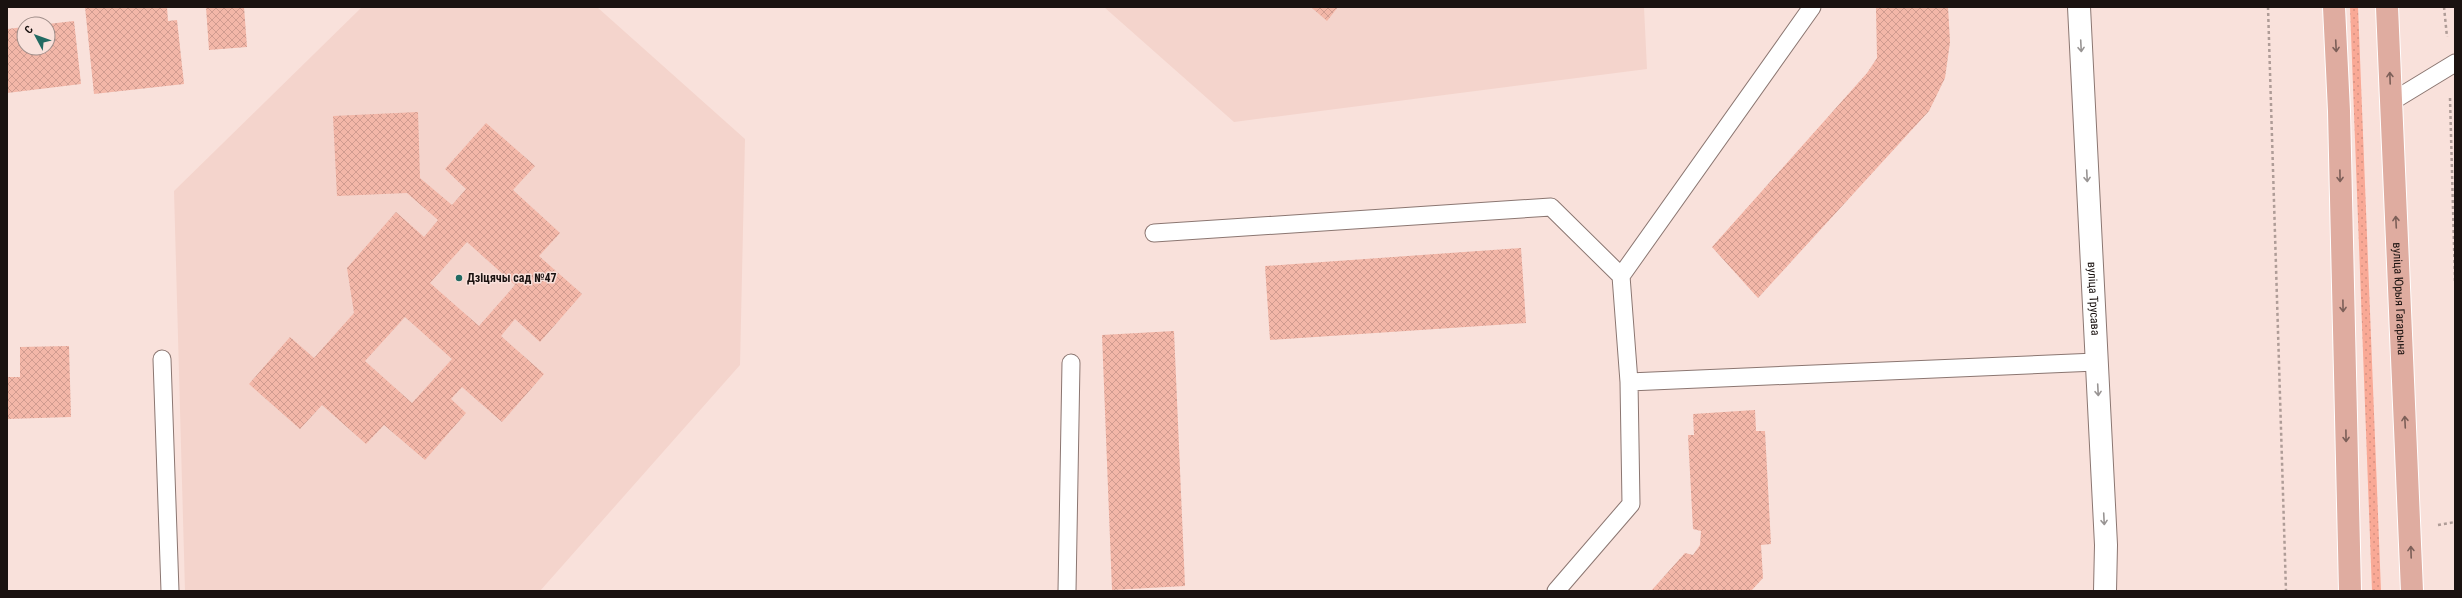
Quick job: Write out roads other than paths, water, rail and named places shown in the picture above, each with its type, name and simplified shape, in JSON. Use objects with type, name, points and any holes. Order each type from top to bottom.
[{"type":"main road","points":[[2334,7],[2339,111],[2350,591]]},
{"type":"main road","name":"вуліца Юрыя Гагарына","points":[[2387,7],[2412,591]]},
{"type":"street","name":"вуліца Трусава","points":[[2079,7],[2106,545],[2105,591]]},
{"type":"lane","points":[[1556,591],[1631,504],[1629,382],[1621,276],[1812,7]]},
{"type":"lane","points":[[2391,102],[2452,65]]},
{"type":"lane","points":[[1154,233],[1551,207],[1621,276]]},
{"type":"lane","points":[[162,360],[170,591]]},
{"type":"lane","points":[[1629,382],[2096,362]]},
{"type":"lane","points":[[1066,591],[1071,363]]},
{"type":"place","name":"Дзіцячы сад №47","points":[[459,278]]}]
